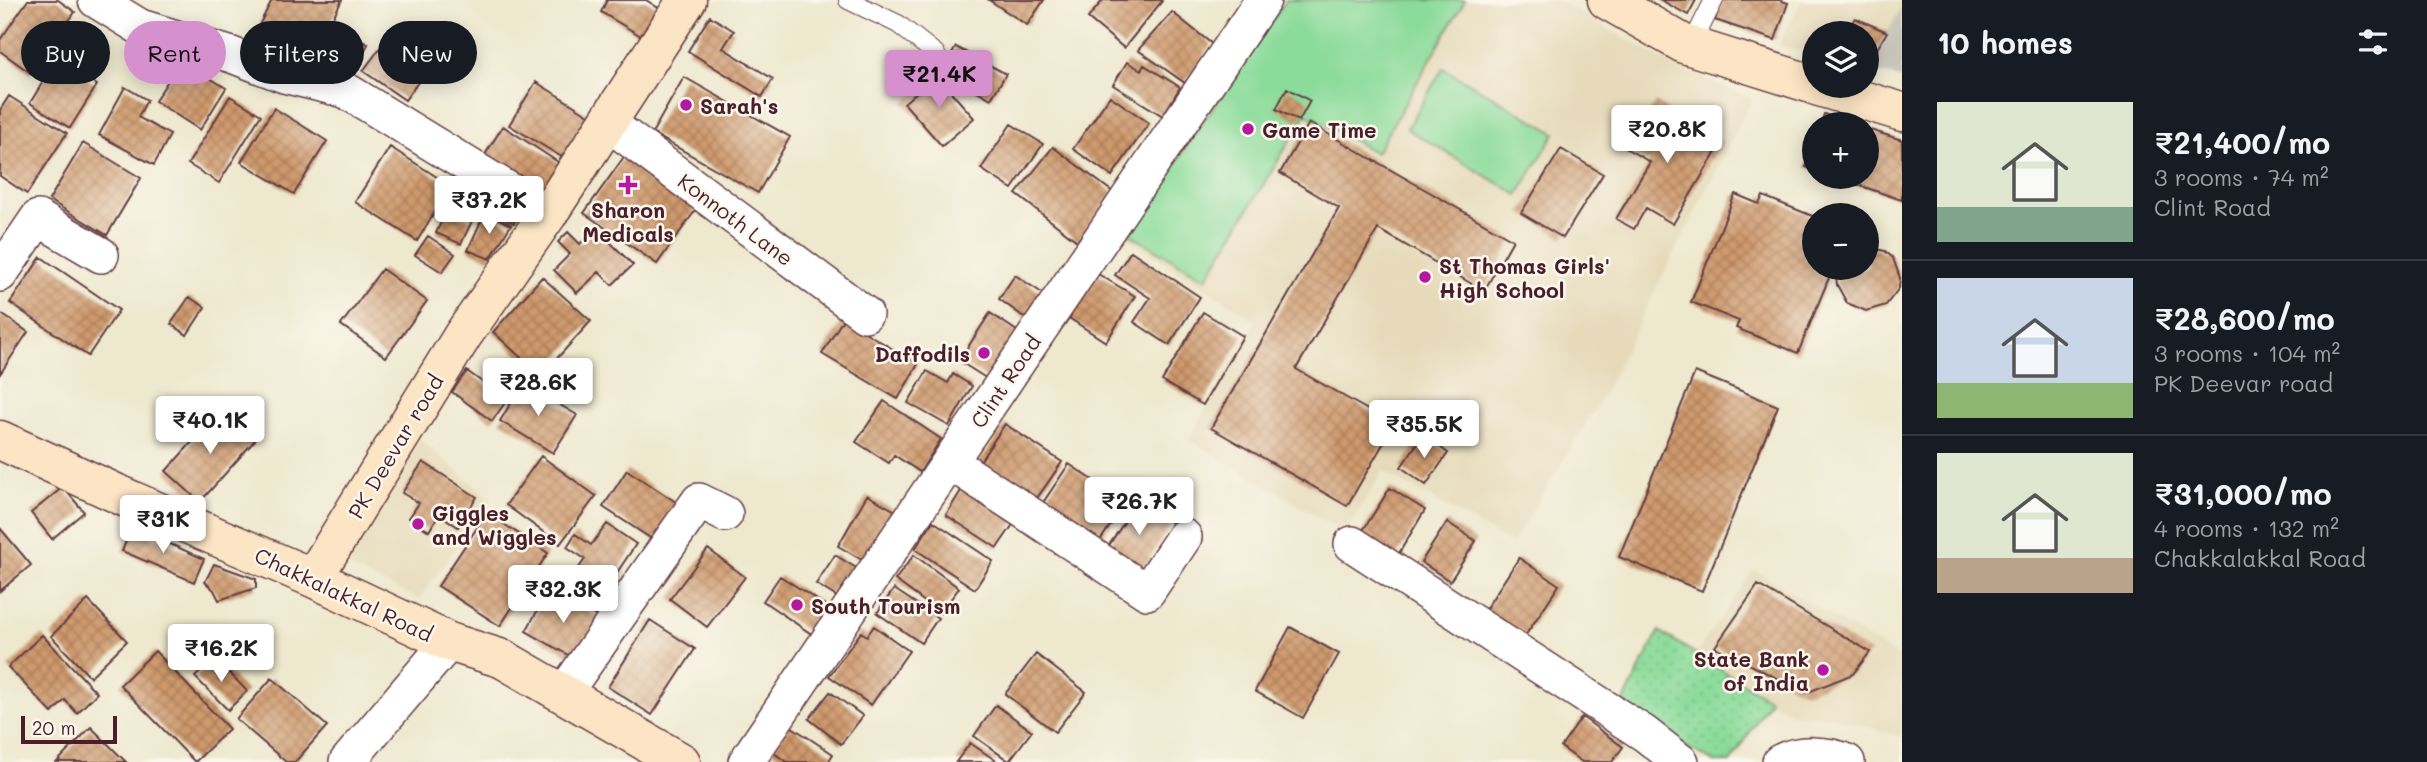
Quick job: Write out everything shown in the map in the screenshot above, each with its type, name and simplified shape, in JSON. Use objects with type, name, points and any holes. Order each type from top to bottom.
[{"type":"street","points":[[96,0],[140,27],[232,55],[284,75],[345,90],[548,214]]},
{"type":"street","name":"PK Deevar road","points":[[313,578],[463,335],[548,214],[687,0]]},
{"type":"street","name":"Clint Road","points":[[746,762],[1263,0]]},
{"type":"street","points":[[1619,3],[1691,46],[1802,81]]},
{"type":"street","points":[[1857,98],[1902,112]]},
{"type":"street","name":"Konnoth Lane","points":[[608,123],[865,314]]},
{"type":"street","points":[[0,274],[38,218],[101,255]]},
{"type":"street","name":"Chakkalakkal Road","points":[[0,440],[313,578],[449,642],[503,659],[681,762]]},
{"type":"street","points":[[950,462],[1147,592],[1184,537]]},
{"type":"street","points":[[564,694],[699,501],[725,514]]},
{"type":"street","points":[[1352,544],[1645,734],[1681,762]]},
{"type":"street","points":[[347,762],[449,642]]},
{"type":"street","points":[[1780,762],[1791,756],[1836,757],[1847,762]]},
{"type":"lane","points":[[848,0],[898,24],[936,54]]},
{"type":"lane","points":[[1691,46],[1714,0]]},
{"type":"shaded area","name":"St Thomas Girls' High School","points":[[1279,0],[1557,0],[1669,63],[1752,99],[1598,404],[1512,544],[1383,471],[1345,533],[1189,439],[1256,320],[1121,234]]},
{"type":"shaded area","points":[[1802,0],[1902,0],[1902,7],[1879,46],[1879,21],[1802,21],[1802,51],[1778,46]]},
{"type":"shaded area","points":[[1902,7],[1902,79],[1879,72],[1879,46]]},
{"type":"shaded area","name":"Giggles and Wiggles","points":[[420,439],[491,500],[419,599],[351,568],[346,549]]},
{"type":"shaded area","points":[[1754,570],[1902,659],[1902,737],[1833,717],[1791,713],[1696,653]]},
{"type":"green space","name":"Game Time","points":[[1286,0],[1465,0],[1376,153],[1306,114],[1206,279],[1128,233]]},
{"type":"green space","points":[[1443,68],[1555,133],[1518,195],[1407,129]]},
{"type":"green space","points":[[1659,631],[1770,700],[1731,762],[1714,762],[1620,709]]},
{"type":"building","points":[[28,0],[58,0],[75,12],[69,21],[21,21],[21,66],[0,51],[0,40]]},
{"type":"building","points":[[272,0],[342,0],[331,21],[261,21]]},
{"type":"building","points":[[607,0],[646,0],[663,11],[646,39],[601,12]]},
{"type":"building","points":[[989,0],[1044,0],[1027,25]]},
{"type":"building","points":[[1103,0],[1162,1],[1124,48],[1088,18]]},
{"type":"building","points":[[1661,0],[1696,0],[1688,15]]},
{"type":"building","points":[[1722,0],[1779,0],[1788,3],[1775,40],[1715,20]]},
{"type":"building","points":[[1172,12],[1212,44],[1185,83],[1138,50]]},
{"type":"building","points":[[710,16],[734,31],[723,48],[773,79],[762,97],[688,51]]},
{"type":"building","points":[[1879,28],[1887,32],[1879,46]]},
{"type":"building","points":[[956,47],[1006,74],[991,99],[942,71]]},
{"type":"building","points":[[378,51],[378,81],[364,70]]},
{"type":"building","points":[[1127,62],[1141,70],[1144,65],[1180,87],[1163,116],[1113,85]]},
{"type":"building","points":[[936,75],[974,118],[942,146],[904,103]]},
{"type":"building","points":[[684,77],[790,137],[758,193],[652,133]]},
{"type":"building","points":[[536,82],[592,117],[565,159],[509,125]]},
{"type":"building","points":[[42,84],[97,85],[70,128],[30,103]]},
{"type":"building","points":[[166,84],[220,84],[226,88],[200,130],[155,101]]},
{"type":"building","points":[[382,84],[417,84],[405,100]]},
{"type":"building","points":[[125,87],[147,100],[138,117],[170,135],[154,165],[99,135]]},
{"type":"building","points":[[1287,88],[1310,101],[1299,121],[1276,109]]},
{"type":"building","points":[[9,96],[67,133],[27,194],[0,176],[0,110]]},
{"type":"building","points":[[230,96],[261,115],[219,183],[188,164]]},
{"type":"building","points":[[1110,96],[1149,123],[1112,176],[1073,149]]},
{"type":"building","points":[[1655,102],[1722,142],[1673,224],[1646,208],[1634,229],[1616,219],[1650,162],[1627,149]]},
{"type":"building","points":[[274,108],[327,141],[294,194],[241,162]]},
{"type":"building","name":"St Thomas Girls' High School","points":[[1309,123],[1513,240],[1484,291],[1378,229],[1296,369],[1394,425],[1347,506],[1211,428],[1339,208],[1280,173]]},
{"type":"building","points":[[1011,124],[1043,144],[1012,189],[981,169]]},
{"type":"building","points":[[503,126],[561,164],[541,195],[483,158]]},
{"type":"building","points":[[1879,133],[1902,140],[1902,200],[1870,189],[1879,189]]},
{"type":"building","points":[[83,143],[141,178],[107,235],[49,200]]},
{"type":"building","points":[[390,147],[451,186],[417,241],[355,202]]},
{"type":"building","points":[[1053,147],[1114,193],[1077,241],[1016,194]]},
{"type":"building","points":[[1561,149],[1603,174],[1563,238],[1521,213]]},
{"type":"building","points":[[624,157],[697,208],[657,264],[584,213]]},
{"type":"building","points":[[463,180],[488,192],[476,216],[451,204]]},
{"type":"building","points":[[494,191],[522,208],[514,223],[484,209]]},
{"type":"building","points":[[1735,194],[1759,204],[1763,196],[1802,212],[1802,280],[1828,280],[1798,353],[1736,328],[1739,321],[1691,302]]},
{"type":"building","points":[[447,209],[472,221],[461,244],[436,233]]},
{"type":"building","points":[[485,212],[511,225],[490,259],[468,250]]},
{"type":"building","points":[[596,228],[633,265],[612,285],[599,272],[577,293],[554,270],[570,254],[558,242],[568,232],[580,244]]},
{"type":"building","points":[[428,236],[455,254],[442,272],[415,255]]},
{"type":"building","points":[[1879,250],[1893,258],[1900,278],[1899,288],[1886,305],[1866,311],[1847,303],[1836,280],[1879,280]]},
{"type":"building","points":[[1131,251],[1200,297],[1169,345],[1134,322],[1150,298],[1115,275]]},
{"type":"building","points":[[41,257],[119,310],[88,356],[10,303]]},
{"type":"building","points":[[382,269],[427,301],[386,357],[341,325]]},
{"type":"building","points":[[1098,274],[1135,296],[1106,342],[1069,318]]},
{"type":"building","points":[[1015,275],[1045,295],[1028,320],[999,299]]},
{"type":"building","points":[[542,277],[591,321],[541,376],[493,332]]},
{"type":"building","points":[[189,297],[205,307],[187,335],[171,324]]},
{"type":"building","points":[[1203,312],[1243,336],[1203,405],[1162,381]]},
{"type":"building","points":[[0,313],[28,332],[0,374]]},
{"type":"building","points":[[990,313],[1020,333],[989,380],[959,361]]},
{"type":"building","points":[[843,319],[918,364],[898,399],[822,354]]},
{"type":"building","points":[[467,371],[507,400],[492,421],[452,392]]},
{"type":"building","points":[[927,371],[948,383],[953,374],[972,386],[949,426],[908,403]]},
{"type":"building","points":[[1695,372],[1778,406],[1702,591],[1619,557]]},
{"type":"building","points":[[523,383],[577,415],[553,453],[500,421]]},
{"type":"building","points":[[884,401],[941,439],[920,472],[894,455],[889,463],[856,442]]},
{"type":"building","points":[[221,410],[255,440],[200,502],[166,471]]},
{"type":"building","points":[[1005,424],[1062,462],[1035,501],[979,463]]},
{"type":"building","points":[[1423,435],[1448,453],[1426,485],[1401,467]]},
{"type":"building","points":[[541,456],[596,496],[560,544],[506,505]]},
{"type":"building","points":[[423,462],[477,497],[458,527],[439,514],[429,531],[409,518],[419,503],[402,493]]},
{"type":"building","points":[[1069,464],[1126,502],[1097,545],[1040,507]]},
{"type":"building","points":[[627,470],[685,508],[661,545],[603,507]]},
{"type":"building","points":[[964,486],[1016,520],[997,548],[946,515]]},
{"type":"building","points":[[63,487],[84,512],[52,539],[31,513]]},
{"type":"building","points":[[1390,488],[1425,510],[1396,558],[1360,535]]},
{"type":"building","points":[[867,495],[899,513],[869,564],[838,546]]},
{"type":"building","points":[[1138,501],[1172,523],[1141,572],[1106,550]]},
{"type":"building","points":[[487,513],[548,553],[500,626],[438,586]]},
{"type":"building","points":[[933,521],[993,561],[975,589],[915,549]]},
{"type":"building","points":[[1447,522],[1476,541],[1450,581],[1421,562]]},
{"type":"building","points":[[607,524],[636,544],[600,598],[572,578],[585,559],[567,547],[575,534],[591,545]]},
{"type":"building","points":[[132,527],[204,559],[194,582],[122,551]]},
{"type":"building","points":[[0,528],[31,565],[0,591]]},
{"type":"building","points":[[708,549],[745,577],[707,627],[670,599]]},
{"type":"building","points":[[835,555],[863,572],[845,602],[816,584]]},
{"type":"building","points":[[914,555],[959,588],[940,613],[895,580]]},
{"type":"building","points":[[1519,558],[1559,585],[1517,648],[1477,622]]},
{"type":"building","points":[[214,564],[256,579],[256,588],[219,600],[214,590],[205,582]]},
{"type":"building","name":"South Tourism","points":[[780,576],[831,609],[813,635],[763,601]]},
{"type":"building","points":[[1758,585],[1870,652],[1853,674],[1806,693],[1715,647]]},
{"type":"building","points":[[894,589],[938,618],[921,643],[877,613]]},
{"type":"building","points":[[549,590],[600,618],[577,660],[526,631]]},
{"type":"building","points":[[88,600],[127,641],[90,677],[51,636]]},
{"type":"building","points":[[650,620],[695,649],[652,715],[608,687]]},
{"type":"building","points":[[874,626],[909,651],[871,705],[829,676],[861,632],[867,636]]},
{"type":"building","points":[[1290,627],[1339,654],[1303,718],[1255,691]]},
{"type":"building","points":[[42,635],[97,693],[77,713],[65,700],[52,713],[8,667]]},
{"type":"building","points":[[155,651],[229,729],[195,762],[120,685]]},
{"type":"building","points":[[1036,654],[1086,692],[1055,732],[1005,694]]},
{"type":"building","points":[[215,658],[247,691],[228,710],[195,677]]},
{"type":"building","points":[[272,678],[327,726],[295,762],[286,762],[236,719]]},
{"type":"building","points":[[830,692],[863,716],[841,744],[809,719]]},
{"type":"building","points":[[996,705],[1032,731],[1009,761],[974,736]]},
{"type":"building","points":[[1582,717],[1623,747],[1612,762],[1582,762],[1561,747]]},
{"type":"building","points":[[789,725],[833,754],[828,762],[787,762],[771,751]]},
{"type":"building","points":[[91,727],[126,762],[57,762]]},
{"type":"building","points":[[970,743],[998,762],[956,762]]},
{"type":"place","name":"Sarah's","points":[[686,105]]},
{"type":"place","name":"Game Time","points":[[1248,129]]},
{"type":"place","name":"Sharon Medicals","points":[[628,185]]},
{"type":"place","name":"St Thomas Girls' High School","points":[[1425,277]]},
{"type":"place","name":"Daffodils","points":[[984,353]]},
{"type":"place","name":"Giggles and Wiggles","points":[[418,524]]},
{"type":"place","name":"South Tourism","points":[[797,605]]},
{"type":"place","name":"State Bank of India","points":[[1823,670]]}]
